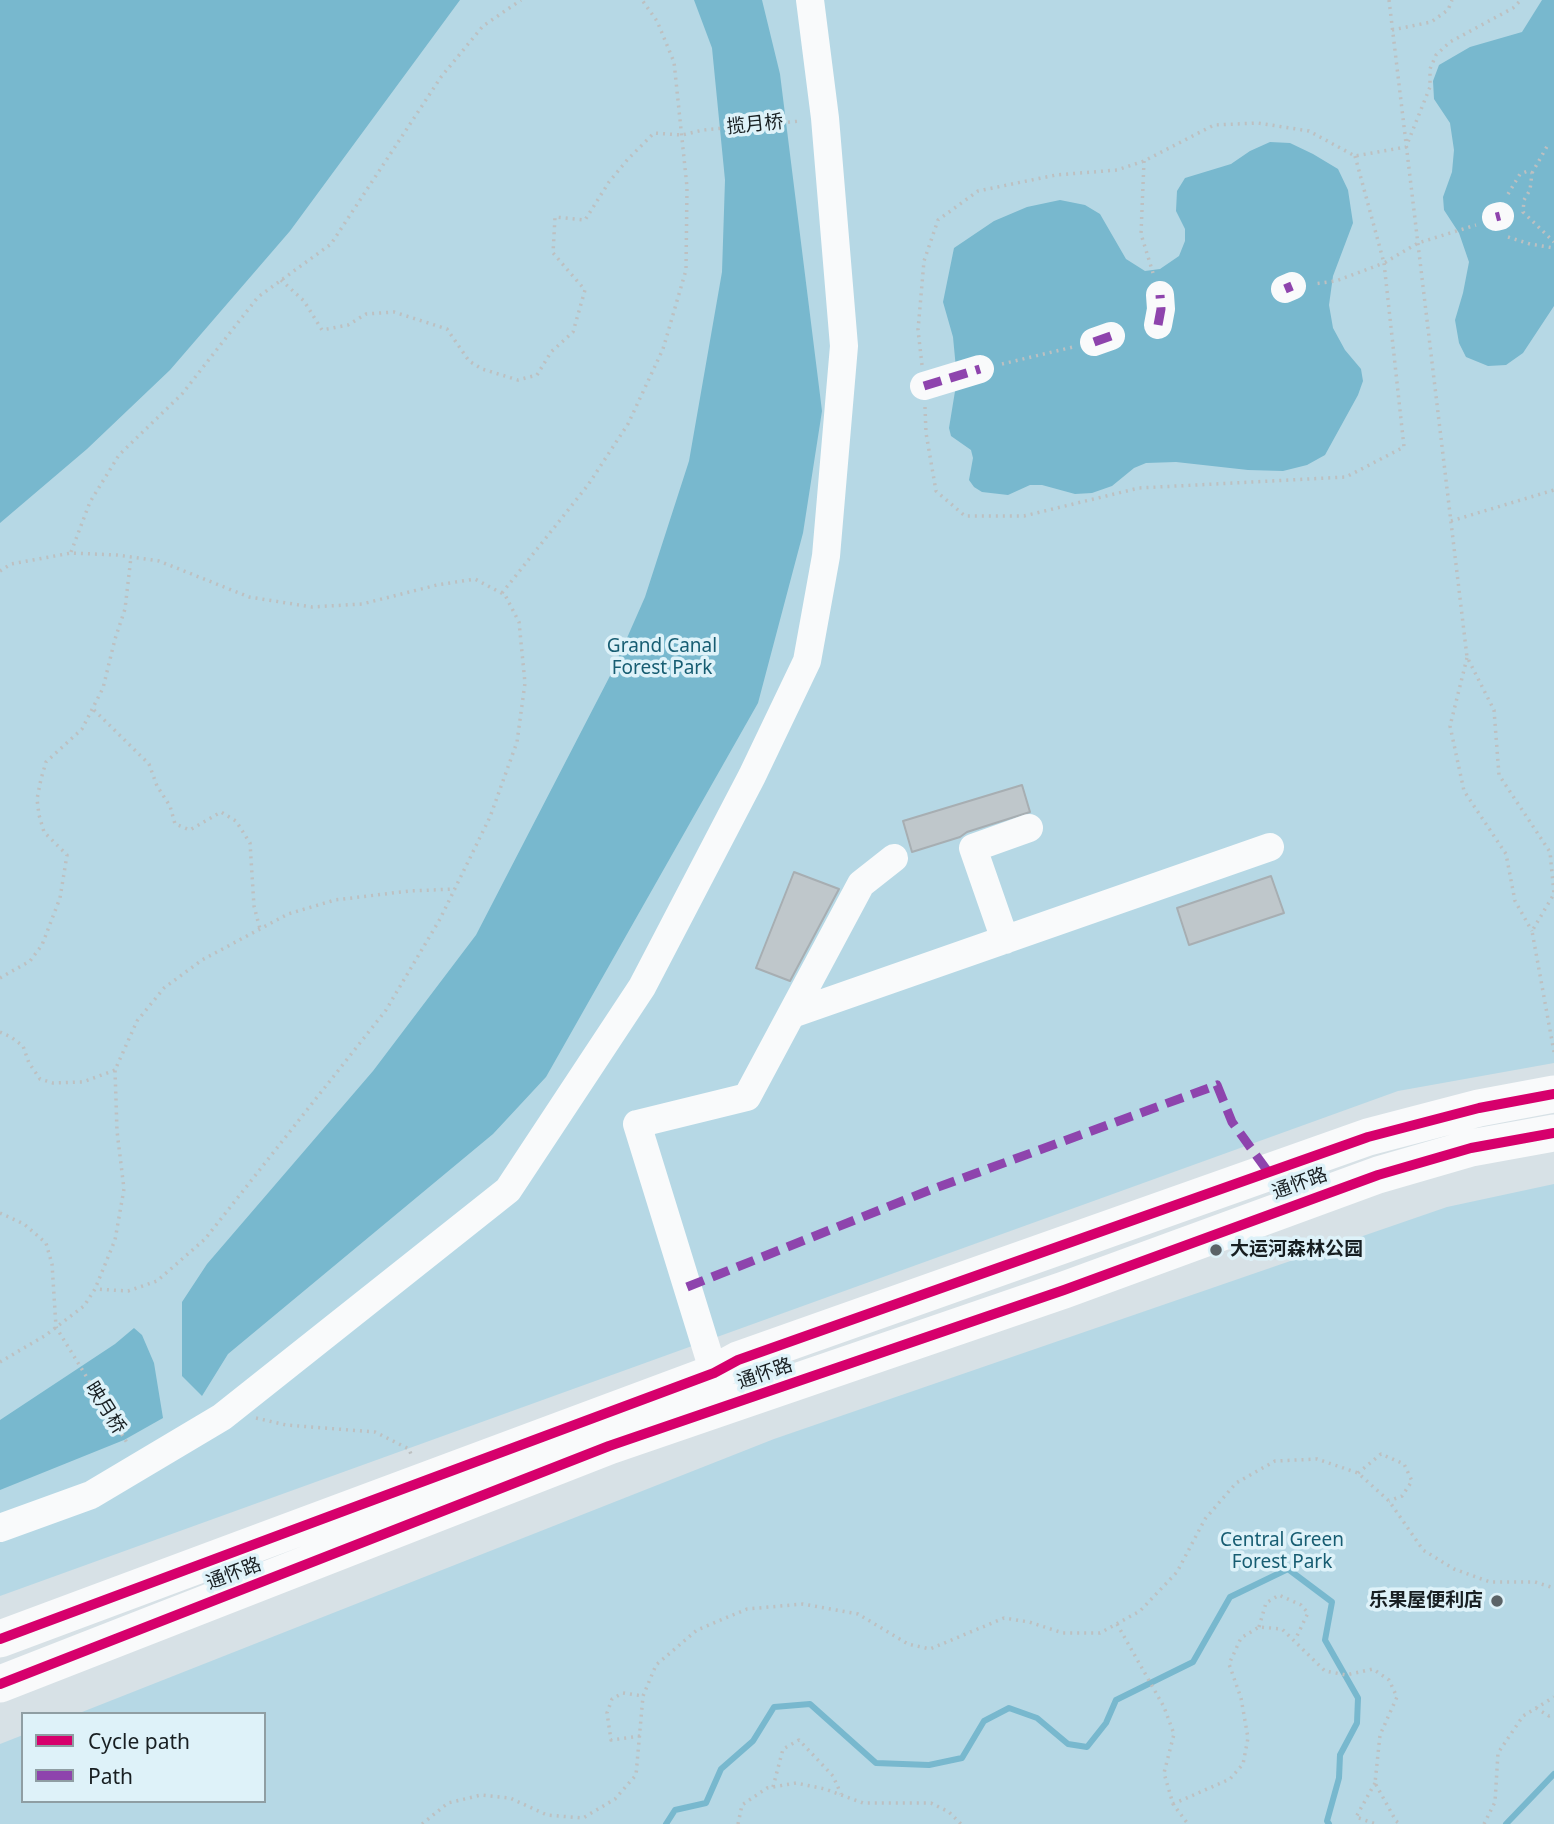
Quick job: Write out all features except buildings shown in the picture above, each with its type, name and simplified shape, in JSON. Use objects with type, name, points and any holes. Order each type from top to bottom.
[{"type":"main road","name":"通怀路","points":[[0,1639],[714,1373],[738,1360],[1377,1134],[1479,1108],[1554,1094]]},
{"type":"main road","name":"通怀路","points":[[0,1684],[609,1446],[1065,1290],[1378,1175],[1471,1148],[1554,1133]]},
{"type":"street","points":[[0,1528],[92,1495],[222,1417],[508,1190],[642,987],[752,776],[807,661],[826,556],[844,346],[825,118],[810,0]]},
{"type":"street","points":[[1158,325],[1160,295]]},
{"type":"street","points":[[935,382],[980,369]]},
{"type":"street","points":[[1005,940],[973,848],[1029,828]]},
{"type":"street","points":[[792,1014],[1269,847]]},
{"type":"street","points":[[714,1373],[637,1124],[747,1097],[861,884],[894,858]]},
{"type":"path","points":[[71,553],[90,502],[119,455],[182,394],[258,297],[331,244],[441,77],[483,26],[521,0]]},
{"type":"path","points":[[502,593],[588,485],[628,424],[663,349],[686,270],[687,187],[674,62],[657,21],[642,0]]},
{"type":"path","points":[[1389,0],[1467,657],[1494,710],[1499,775],[1550,852],[1553,894],[1532,931]]},
{"type":"path","points":[[1392,30],[1431,22],[1448,10],[1452,0]]},
{"type":"path","points":[[1406,147],[1430,87],[1430,69],[1436,55],[1451,42],[1513,8],[1521,0]]},
{"type":"path","points":[[1532,173],[1549,143]]},
{"type":"path","points":[[1355,156],[1384,263]]},
{"type":"path","points":[[1144,161],[1140,233],[1152,267]]},
{"type":"path","points":[[1336,281],[1384,263],[1418,243],[1454,233]]},
{"type":"path","points":[[980,369],[1102,339]]},
{"type":"path","points":[[1451,521],[1554,490]]},
{"type":"path","points":[[0,571],[11,564],[71,553],[131,557],[159,561],[249,597],[312,607],[362,604],[437,585],[475,579],[502,593],[519,622],[526,683],[517,742],[490,817],[455,889],[386,1010],[205,1239],[157,1281],[128,1291],[95,1289]]},
{"type":"path","points":[[0,978],[30,961],[43,945],[54,918],[67,855],[44,832],[38,815],[37,799],[46,762],[82,729],[103,688],[125,609],[131,557]]},
{"type":"path","points":[[1467,657],[1450,726],[1464,791],[1506,854],[1515,901],[1532,931],[1554,1052]]},
{"type":"path","points":[[94,710],[149,764],[157,786],[170,806],[175,824],[190,830],[221,812],[236,821],[250,843],[254,906],[260,929]]},
{"type":"path","points":[[0,1362],[56,1327],[83,1306],[95,1289],[115,1240],[124,1189],[117,1131],[115,1070],[137,1021],[164,988],[202,960],[288,914],[335,900],[409,891],[455,889]]},
{"type":"path","points":[[0,1032],[23,1046],[29,1063],[40,1079],[52,1083],[83,1082],[115,1070]]},
{"type":"path","points":[[0,1213],[24,1224],[46,1244],[52,1264],[56,1327]]},
{"type":"path","points":[[237,1405],[256,1418],[286,1424],[376,1432],[409,1449],[419,1483]]},
{"type":"path","points":[[1358,1473],[1381,1454],[1404,1464],[1412,1480],[1402,1496],[1389,1501]]},
{"type":"path","points":[[422,1824],[448,1803],[481,1795],[510,1798],[547,1815],[583,1818],[615,1799],[636,1775],[643,1696],[656,1665],[697,1630],[747,1609],[803,1604],[858,1614],[908,1644],[930,1650],[1004,1618],[1029,1622],[1063,1633],[1100,1633],[1140,1611],[1177,1572],[1205,1519],[1236,1483],[1275,1461],[1317,1459],[1358,1473],[1389,1501],[1423,1549],[1454,1569],[1490,1582],[1535,1582],[1554,1588]]},
{"type":"path","points":[[1259,1627],[1266,1603],[1279,1595],[1301,1605],[1308,1613],[1295,1640]]},
{"type":"path","points":[[1117,1624],[1164,1707],[1174,1734],[1164,1773],[1173,1804],[1188,1824]]},
{"type":"path","points":[[1173,1804],[1230,1779],[1243,1763],[1248,1738],[1241,1698],[1229,1664],[1241,1638],[1259,1627],[1282,1629],[1325,1671],[1346,1675],[1373,1669],[1389,1680],[1396,1697],[1380,1735],[1375,1783],[1356,1817],[1376,1824]]},
{"type":"path","points":[[640,1736],[611,1740],[607,1713],[612,1699],[623,1693],[643,1696]]},
{"type":"path","points":[[1484,1824],[1495,1802],[1498,1753],[1523,1716],[1554,1697]]},
{"type":"path","points":[[1536,1708],[1549,1716],[1554,1714]]},
{"type":"path","points":[[773,1787],[783,1749],[799,1740],[833,1776],[842,1795]]},
{"type":"path","points":[[738,1824],[742,1805],[766,1788],[796,1783],[863,1803],[931,1803],[948,1812],[961,1824]]},
{"type":"path","points":[[1375,1783],[1400,1824]]},
{"type":"green space","name":"Grand Canal Forest Park","points":[[0,0],[1554,0],[1554,1063],[1398,1091],[0,1596]]},
{"type":"green space","name":"Central Green Forest Park","points":[[1554,1184],[1554,1824],[0,1824],[0,1744],[21,1736],[21,1803],[266,1803],[266,1712],[82,1712],[774,1439],[1447,1207]]},
{"type":"water","points":[[0,0],[460,0],[290,231],[170,370],[87,449],[0,523]]},
{"type":"water","points":[[694,0],[762,0],[780,74],[822,411],[803,533],[758,703],[546,1077],[493,1134],[228,1354],[202,1396],[182,1376],[182,1302],[207,1264],[373,1071],[476,935],[612,672],[645,597],[689,461],[722,272],[725,180],[712,48]]},
{"type":"water","points":[[1542,0],[1554,0],[1554,306],[1523,353],[1506,365],[1488,366],[1466,357],[1459,343],[1455,320],[1469,262],[1459,233],[1444,210],[1443,197],[1452,172],[1454,150],[1450,123],[1434,99],[1433,81],[1439,65],[1470,47],[1522,32]]},
{"type":"water","points":[[1270,142],[1290,143],[1338,169],[1348,190],[1353,223],[1333,276],[1329,305],[1333,328],[1345,350],[1361,369],[1363,381],[1325,455],[1307,465],[1283,471],[1176,462],[1146,463],[1134,468],[1112,486],[1092,493],[1075,494],[1042,485],[1030,485],[1008,495],[982,492],[974,487],[969,480],[973,458],[971,450],[951,436],[949,428],[957,379],[953,337],[943,302],[954,248],[994,221],[1027,207],[1060,200],[1085,205],[1100,214],[1126,259],[1145,271],[1160,269],[1179,256],[1185,241],[1185,229],[1176,211],[1177,191],[1185,178],[1231,164]]},
{"type":"water","points":[[134,1328],[142,1335],[154,1363],[163,1418],[124,1440],[0,1490],[0,1420],[115,1344]]},
{"type":"waterway","points":[[666,1824],[675,1810],[706,1803],[721,1769],[753,1741],[774,1707],[810,1704],[876,1763],[929,1765],[962,1758],[984,1721],[1009,1708],[1037,1718],[1068,1744],[1087,1747],[1106,1723],[1116,1700],[1193,1662],[1230,1597],[1288,1569],[1332,1602],[1325,1640],[1358,1698],[1357,1723],[1340,1755],[1339,1778],[1327,1821],[1329,1824]]},
{"type":"waterway","points":[[1506,1824],[1554,1774]]},
{"type":"marked path","points":[[1496,217],[1500,216]]},
{"type":"marked path","points":[[1285,289],[1292,286]]},
{"type":"marked path","points":[[1158,325],[1160,295]]},
{"type":"marked path","points":[[1094,342],[1111,336]]},
{"type":"marked path","points":[[924,386],[980,369]]},
{"type":"marked path","points":[[687,1287],[930,1190],[1217,1085],[1232,1122],[1269,1173]]},
{"type":"cycle path","points":[[0,1639],[714,1373],[738,1360],[1368,1137],[1479,1108],[1554,1094]]},
{"type":"cycle path","points":[[0,1684],[609,1446],[1064,1290],[1378,1175],[1471,1148],[1554,1133]]},
{"type":"place","name":"大运河森林公园","points":[[1216,1250]]},
{"type":"place","name":"乐果屋便利店","points":[[1497,1601]]}]
